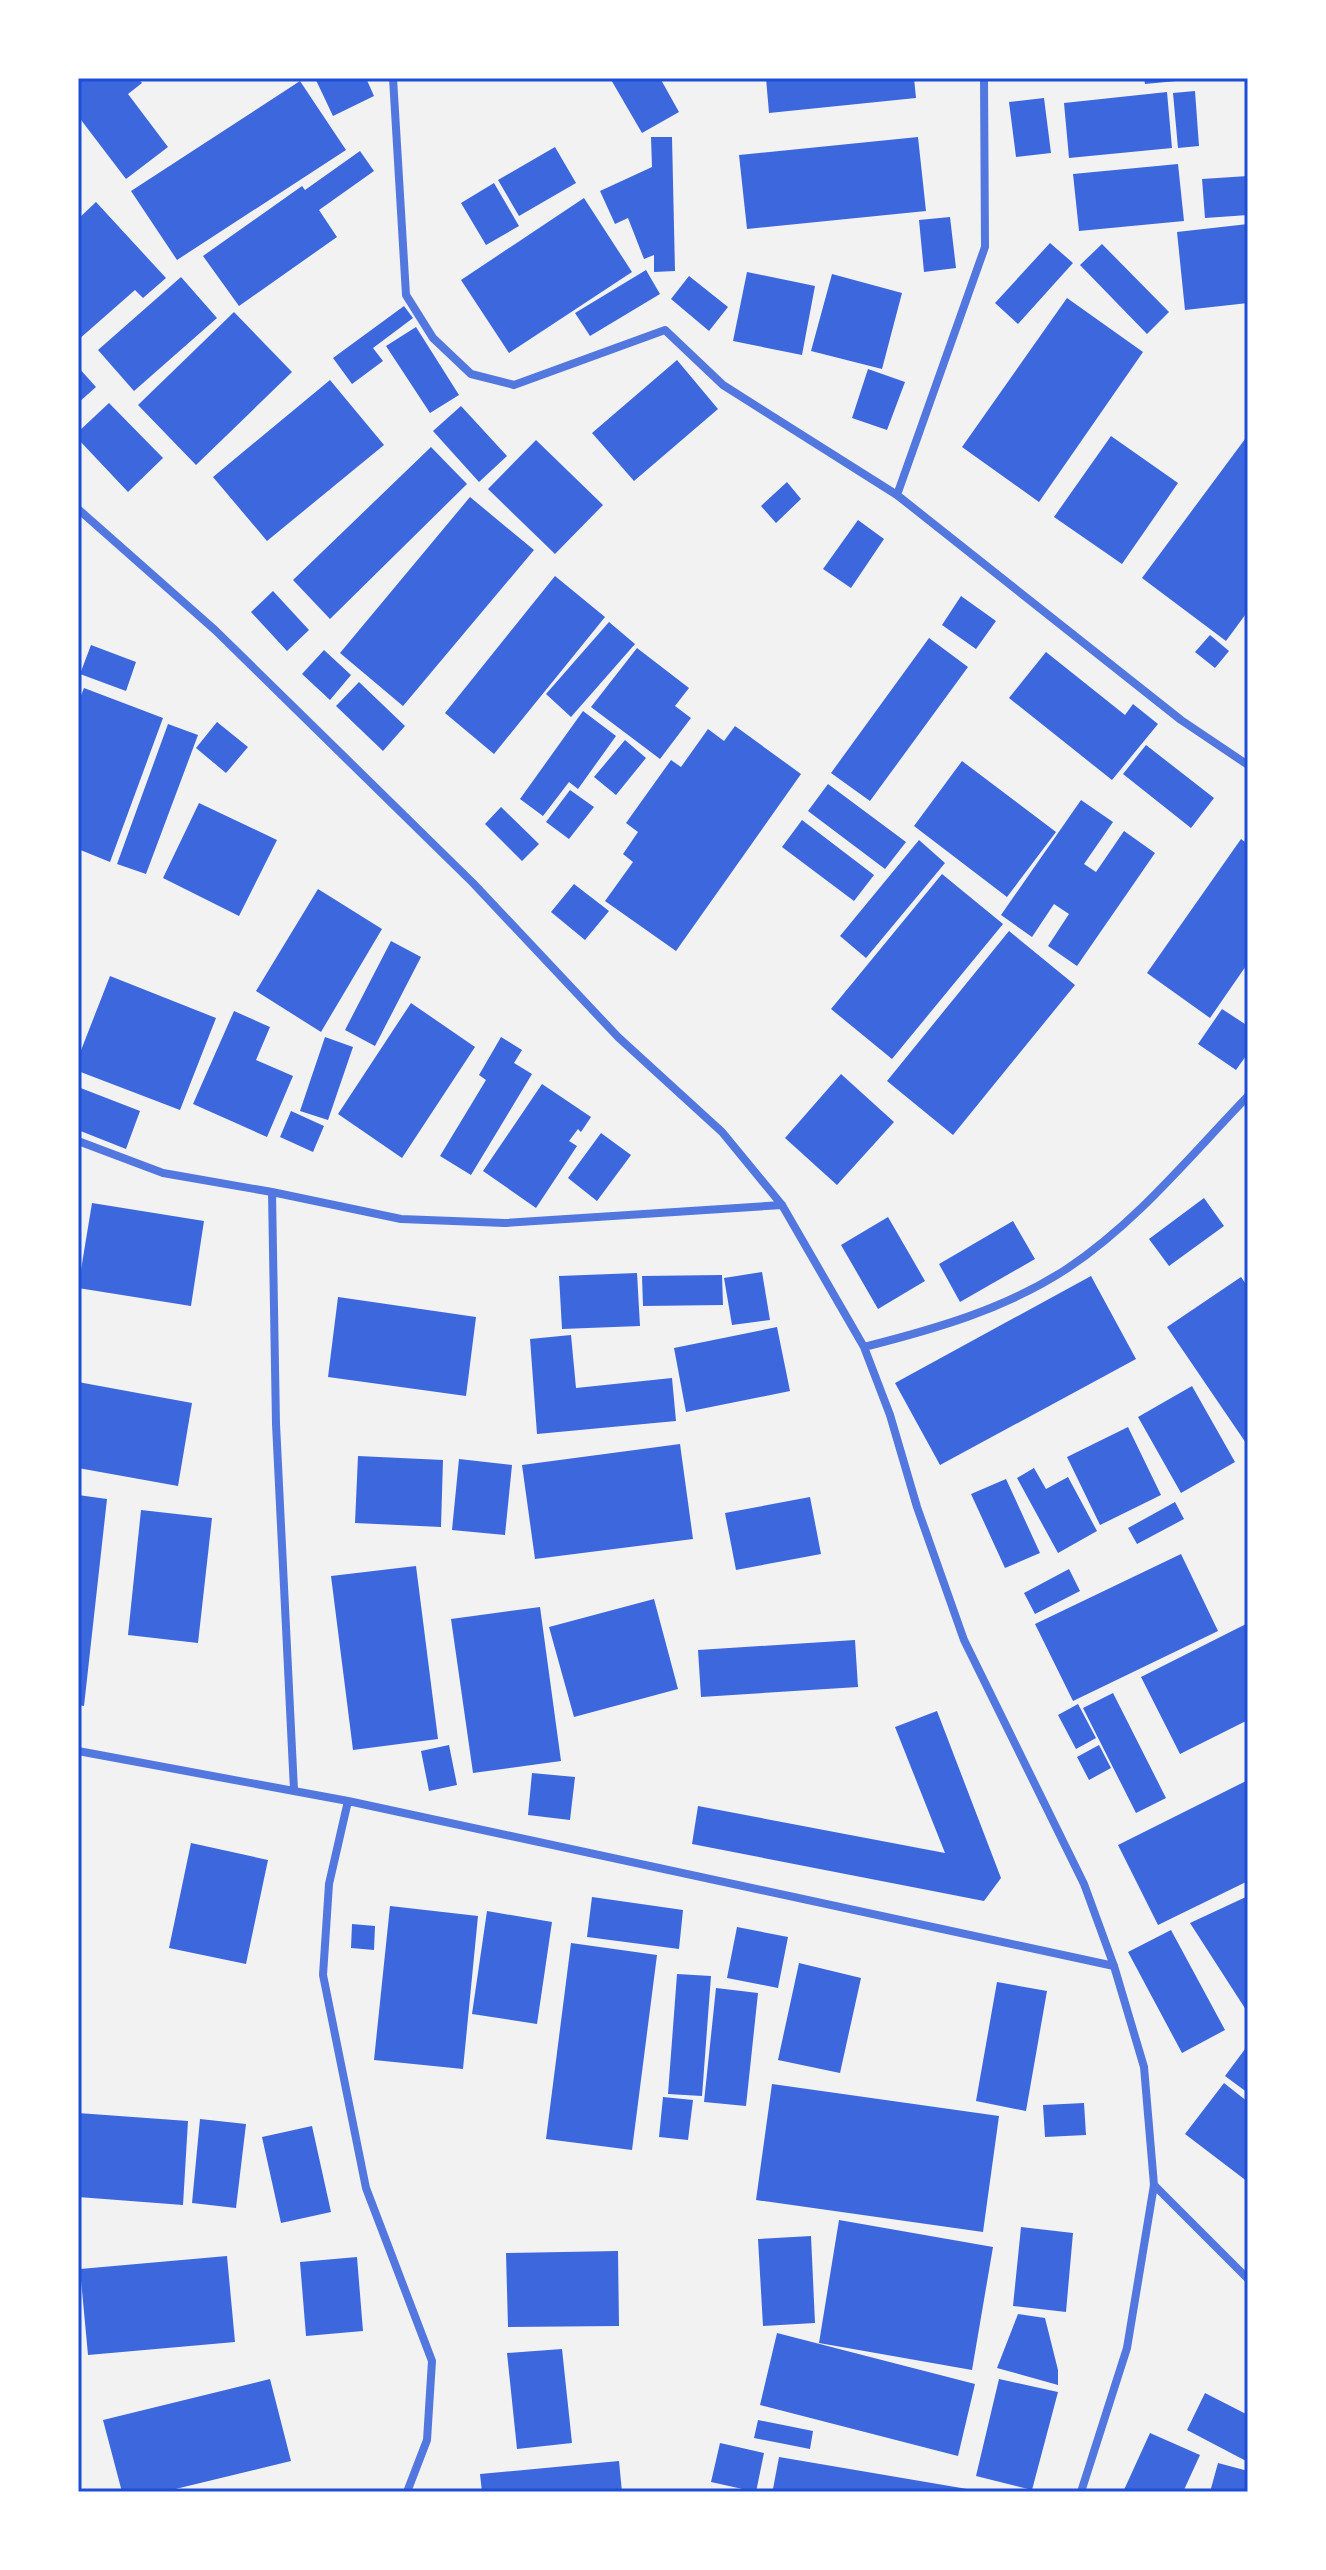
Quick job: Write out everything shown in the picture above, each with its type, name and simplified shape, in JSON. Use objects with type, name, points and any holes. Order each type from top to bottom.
[{"type":"street","points":[[393,78],[406,295],[433,338],[471,374],[514,385],[665,330],[723,385],[897,495],[1181,720],[1248,765]]},
{"type":"street","points":[[897,495],[985,247],[984,78]]},
{"type":"street","points":[[78,509],[215,630],[473,883],[618,1037],[722,1132],[782,1205],[864,1347],[890,1415],[917,1507],[964,1640],[1084,1884],[1114,1966],[1144,2067],[1154,2185],[1127,2348],[1081,2492]]},
{"type":"street","points":[[864,1347],[936,1329],[991,1308],[1067,1268],[1128,1220],[1248,1096]]},
{"type":"street","points":[[78,1141],[163,1173],[401,1219],[505,1223],[782,1205]]},
{"type":"street","points":[[272,1192],[276,1424],[294,1790]]},
{"type":"street","points":[[78,1751],[348,1801],[1114,1966]]},
{"type":"street","points":[[348,1801],[329,1884],[323,1975],[366,2188],[432,2361],[427,2440],[407,2492]]},
{"type":"street","points":[[1154,2185],[1248,2279]]},
{"type":"building","points":[[78,78],[138,78],[142,83],[128,94],[168,147],[126,179],[78,116]]},
{"type":"building","points":[[315,78],[366,78],[374,96],[333,116]]},
{"type":"building","points":[[610,78],[660,78],[679,112],[642,133]]},
{"type":"building","points":[[766,78],[914,78],[916,98],[769,113]]},
{"type":"building","points":[[1144,78],[1187,78],[1187,80],[1145,84]]},
{"type":"building","points":[[300,81],[346,150],[177,260],[131,191]]},
{"type":"building","points":[[1195,91],[1199,146],[1178,148],[1173,93]]},
{"type":"building","points":[[1167,92],[1172,148],[1069,158],[1064,103]]},
{"type":"building","points":[[1044,98],[1051,153],[1016,157],[1009,102]]},
{"type":"building","points":[[651,137],[672,137],[675,271],[654,272],[654,255],[644,259],[628,218],[615,224],[600,191],[652,167]]},
{"type":"building","points":[[918,137],[926,211],[747,229],[739,155]]},
{"type":"building","points":[[555,147],[576,183],[519,216],[498,180]]},
{"type":"building","points":[[360,151],[374,171],[319,210],[337,237],[239,306],[203,256],[302,186],[305,190]]},
{"type":"building","points":[[1178,164],[1184,221],[1079,231],[1073,174]]},
{"type":"building","points":[[1248,176],[1248,215],[1205,218],[1202,179]]},
{"type":"building","points":[[494,183],[519,226],[486,245],[461,203]]},
{"type":"building","points":[[584,198],[632,272],[509,353],[461,280]]},
{"type":"building","points":[[96,202],[166,278],[143,298],[135,290],[78,340],[78,219]]},
{"type":"building","points":[[950,217],[956,268],[924,272],[919,220]]},
{"type":"building","points":[[1248,224],[1248,303],[1185,310],[1177,232]]},
{"type":"building","points":[[1050,243],[1073,263],[1018,324],[995,303]]},
{"type":"building","points":[[1102,244],[1169,312],[1147,334],[1080,265]]},
{"type":"building","points":[[646,270],[660,294],[590,336],[575,313]]},
{"type":"building","points":[[747,272],[815,286],[802,355],[733,341]]},
{"type":"building","points":[[832,274],[902,293],[882,369],[811,351]]},
{"type":"building","points":[[689,276],[728,307],[709,331],[671,299]]},
{"type":"building","points":[[181,277],[217,318],[134,391],[98,350]]},
{"type":"building","points":[[1067,298],[1143,352],[1039,502],[962,447]]},
{"type":"building","points":[[404,306],[413,318],[373,348],[383,361],[352,384],[333,358]]},
{"type":"building","points":[[234,312],[292,372],[196,465],[138,405]]},
{"type":"building","points":[[416,327],[459,395],[430,413],[386,346]]},
{"type":"building","points":[[677,360],[718,409],[634,481],[592,433]]},
{"type":"building","points":[[78,367],[96,387],[78,403]]},
{"type":"building","points":[[868,369],[905,382],[887,430],[852,418]]},
{"type":"building","points":[[330,380],[384,445],[267,541],[213,477]]},
{"type":"building","points":[[109,403],[163,458],[128,492],[78,439],[78,432]]},
{"type":"building","points":[[461,406],[507,456],[479,482],[433,431]]},
{"type":"building","points":[[1248,435],[1248,611],[1226,641],[1142,578]]},
{"type":"building","points":[[1111,436],[1178,483],[1122,564],[1054,517]]},
{"type":"building","points":[[536,440],[603,505],[555,554],[488,489]]},
{"type":"building","points":[[431,447],[467,484],[330,619],[293,580]]},
{"type":"building","points":[[787,482],[801,499],[776,523],[761,506]]},
{"type":"building","points":[[470,497],[534,550],[403,706],[340,653]]},
{"type":"building","points":[[858,520],[884,539],[851,588],[823,569]]},
{"type":"building","points":[[555,576],[605,617],[494,754],[445,713]]},
{"type":"building","points":[[273,591],[309,630],[287,651],[251,612]]},
{"type":"building","points":[[961,596],[996,621],[976,649],[942,625]]},
{"type":"building","points":[[609,622],[635,644],[571,717],[546,694]]},
{"type":"building","points":[[1210,635],[1229,651],[1215,668],[1195,652]]},
{"type":"building","points":[[929,638],[968,667],[870,801],[831,773]]},
{"type":"building","points":[[91,645],[136,662],[126,691],[80,674]]},
{"type":"building","points":[[637,648],[689,688],[675,706],[691,718],[660,759],[591,707]]},
{"type":"building","points":[[324,650],[351,675],[330,700],[302,674]]},
{"type":"building","points":[[1046,652],[1125,715],[1133,704],[1158,724],[1112,780],[1009,698]]},
{"type":"building","points":[[359,682],[405,726],[383,751],[336,706]]},
{"type":"building","points":[[84,688],[163,718],[110,862],[78,849],[78,703]]},
{"type":"building","points":[[583,711],[616,736],[578,789],[569,782],[543,816],[520,799]]},
{"type":"building","points":[[217,722],[248,747],[226,773],[196,748]]},
{"type":"building","points":[[168,724],[198,735],[146,874],[117,864]]},
{"type":"building","points":[[735,726],[801,774],[676,951],[605,901],[633,862],[623,854],[638,832],[626,823],[671,760],[681,767],[708,729],[724,741]]},
{"type":"building","points":[[625,740],[646,758],[616,795],[594,777]]},
{"type":"building","points":[[1146,745],[1214,798],[1191,828],[1123,774]]},
{"type":"building","points":[[962,761],[1056,832],[1007,897],[914,826]]},
{"type":"building","points":[[828,784],[906,842],[885,869],[808,811]]},
{"type":"building","points":[[570,790],[594,807],[569,839],[546,822]]},
{"type":"building","points":[[1081,800],[1113,822],[1084,864],[1096,872],[1124,831],[1155,853],[1077,966],[1048,946],[1069,914],[1054,904],[1032,937],[1001,915]]},
{"type":"building","points":[[199,803],[277,840],[239,916],[163,878]]},
{"type":"building","points":[[501,807],[539,844],[522,861],[485,824]]},
{"type":"building","points":[[802,820],[874,875],[854,901],[782,847]]},
{"type":"building","points":[[1241,839],[1248,844],[1248,963],[1210,1018],[1147,973]]},
{"type":"building","points":[[919,840],[945,863],[866,958],[840,936]]},
{"type":"building","points":[[942,874],[1003,924],[892,1059],[831,1009]]},
{"type":"building","points":[[574,884],[609,911],[585,940],[551,912]]},
{"type":"building","points":[[318,889],[382,929],[321,1032],[256,991]]},
{"type":"building","points":[[1009,931],[1075,985],[953,1135],[887,1081]]},
{"type":"building","points":[[391,941],[421,957],[375,1046],[345,1030]]},
{"type":"building","points":[[110,976],[216,1018],[180,1110],[78,1071],[78,1058]]},
{"type":"building","points":[[411,1003],[475,1047],[402,1158],[338,1114]]},
{"type":"building","points":[[1222,1009],[1248,1026],[1248,1053],[1236,1070],[1198,1044]]},
{"type":"building","points":[[234,1011],[270,1027],[256,1060],[293,1076],[267,1137],[193,1104]]},
{"type":"building","points":[[325,1037],[353,1047],[328,1120],[300,1111]]},
{"type":"building","points":[[501,1037],[522,1050],[514,1063],[532,1074],[471,1175],[440,1156],[486,1080],[479,1075]]},
{"type":"building","points":[[841,1074],[894,1122],[837,1185],[785,1138]]},
{"type":"building","points":[[542,1084],[591,1117],[581,1132],[578,1129],[569,1141],[577,1146],[536,1208],[483,1171]]},
{"type":"building","points":[[78,1087],[140,1111],[126,1149],[78,1130]]},
{"type":"building","points":[[291,1111],[324,1126],[313,1152],[280,1137]]},
{"type":"building","points":[[601,1133],[631,1155],[597,1201],[568,1178]]},
{"type":"building","points":[[1204,1198],[1224,1226],[1169,1266],[1149,1239]]},
{"type":"building","points":[[92,1203],[204,1221],[191,1306],[78,1288]]},
{"type":"building","points":[[888,1217],[925,1281],[878,1309],[841,1245]]},
{"type":"building","points":[[1013,1221],[1035,1259],[960,1302],[939,1264]]},
{"type":"building","points":[[762,1272],[770,1320],[732,1325],[724,1278]]},
{"type":"building","points":[[637,1273],[640,1326],[562,1329],[559,1276]]},
{"type":"building","points":[[722,1275],[723,1305],[643,1306],[642,1276]]},
{"type":"building","points":[[1091,1276],[1136,1359],[940,1465],[895,1383]]},
{"type":"building","points":[[1241,1277],[1248,1287],[1248,1446],[1167,1327]]},
{"type":"building","points":[[338,1297],[476,1317],[466,1396],[328,1377]]},
{"type":"building","points":[[777,1327],[790,1391],[686,1412],[674,1348]]},
{"type":"building","points":[[571,1335],[576,1388],[672,1378],[676,1421],[537,1434],[530,1339]]},
{"type":"building","points":[[78,1382],[192,1403],[178,1486],[78,1468]]},
{"type":"building","points":[[1192,1386],[1235,1462],[1181,1493],[1138,1417]]},
{"type":"building","points":[[1128,1427],[1161,1495],[1100,1525],[1067,1457]]},
{"type":"building","points":[[680,1444],[693,1539],[535,1559],[522,1465]]},
{"type":"building","points":[[358,1456],[443,1460],[441,1527],[355,1523]]},
{"type":"building","points":[[459,1459],[512,1465],[505,1535],[452,1530]]},
{"type":"building","points":[[1034,1468],[1046,1489],[1068,1477],[1097,1531],[1058,1553],[1017,1478]]},
{"type":"building","points":[[1006,1479],[1040,1553],[1005,1568],[971,1494]]},
{"type":"building","points":[[78,1495],[107,1499],[84,1706],[78,1705]]},
{"type":"building","points":[[810,1497],[821,1554],[736,1570],[725,1513]]},
{"type":"building","points":[[1175,1502],[1184,1519],[1137,1544],[1128,1528]]},
{"type":"building","points":[[141,1510],[212,1518],[198,1643],[128,1635]]},
{"type":"building","points":[[1181,1554],[1218,1631],[1073,1701],[1035,1624]]},
{"type":"building","points":[[416,1566],[438,1739],[353,1750],[331,1576]]},
{"type":"building","points":[[1069,1569],[1080,1591],[1035,1614],[1024,1593]]},
{"type":"building","points":[[654,1599],[678,1689],[574,1717],[549,1627]]},
{"type":"building","points":[[540,1607],[561,1761],[473,1773],[451,1619]]},
{"type":"building","points":[[1248,1623],[1248,1720],[1180,1754],[1141,1677]]},
{"type":"building","points":[[855,1640],[858,1687],[701,1697],[698,1650]]},
{"type":"building","points":[[1113,1693],[1166,1798],[1136,1813],[1083,1708]]},
{"type":"building","points":[[1078,1704],[1096,1738],[1076,1749],[1058,1715]]},
{"type":"building","points":[[937,1711],[1001,1878],[984,1901],[692,1844],[698,1806],[945,1853],[895,1727]]},
{"type":"building","points":[[449,1745],[457,1785],[429,1791],[421,1751]]},
{"type":"building","points":[[1099,1745],[1111,1768],[1089,1780],[1077,1757]]},
{"type":"building","points":[[532,1773],[575,1777],[570,1820],[528,1815]]},
{"type":"building","points":[[1248,1780],[1248,1881],[1158,1925],[1118,1845]]},
{"type":"building","points":[[191,1843],[268,1860],[246,1964],[169,1948]]},
{"type":"building","points":[[1248,1896],[1248,2013],[1190,1923]]},
{"type":"building","points":[[592,1897],[683,1910],[679,1949],[587,1937]]},
{"type":"building","points":[[390,1906],[478,1916],[463,2069],[374,2060]]},
{"type":"building","points":[[487,1911],[552,1922],[537,2024],[472,2014]]},
{"type":"building","points":[[352,1924],[375,1926],[374,1950],[351,1948]]},
{"type":"building","points":[[737,1927],[788,1937],[778,1988],[727,1978]]},
{"type":"building","points":[[1171,1930],[1225,2030],[1182,2053],[1128,1952]]},
{"type":"building","points":[[571,1943],[657,1955],[632,2150],[546,2139]]},
{"type":"building","points":[[799,1963],[861,1978],[840,2073],[778,2060]]},
{"type":"building","points":[[677,1974],[711,1976],[702,2096],[668,2094]]},
{"type":"building","points":[[997,1982],[1047,1991],[1026,2111],[976,2101]]},
{"type":"building","points":[[716,1988],[758,1993],[746,2106],[704,2102]]},
{"type":"building","points":[[1248,2045],[1248,2093],[1225,2076]]},
{"type":"building","points":[[1224,2083],[1248,2102],[1248,2182],[1185,2134]]},
{"type":"building","points":[[772,2084],[999,2116],[983,2232],[756,2200]]},
{"type":"building","points":[[663,2097],[693,2100],[688,2140],[659,2137]]},
{"type":"building","points":[[1084,2103],[1086,2135],[1045,2137],[1043,2105]]},
{"type":"building","points":[[78,2113],[188,2121],[183,2205],[78,2197]]},
{"type":"building","points":[[200,2119],[246,2124],[236,2208],[192,2203]]},
{"type":"building","points":[[312,2126],[331,2212],[281,2223],[262,2137]]},
{"type":"building","points":[[839,2220],[993,2247],[972,2370],[819,2343]]},
{"type":"building","points":[[1021,2227],[1073,2233],[1066,2312],[1013,2306]]},
{"type":"building","points":[[811,2236],[815,2323],[763,2326],[758,2239]]},
{"type":"building","points":[[618,2251],[619,2326],[508,2327],[506,2253]]},
{"type":"building","points":[[227,2256],[235,2342],[88,2355],[80,2269]]},
{"type":"building","points":[[357,2257],[363,2331],[306,2336],[300,2262]]},
{"type":"building","points":[[1018,2314],[1045,2318],[1058,2370],[1058,2385],[997,2368]]},
{"type":"building","points":[[777,2333],[975,2384],[958,2456],[760,2405]]},
{"type":"building","points":[[562,2349],[572,2443],[517,2449],[507,2353]]},
{"type":"building","points":[[270,2379],[291,2461],[163,2492],[122,2492],[103,2420]]},
{"type":"building","points":[[999,2379],[1058,2392],[1032,2490],[976,2476]]},
{"type":"building","points":[[1205,2393],[1248,2415],[1248,2462],[1187,2430]]},
{"type":"building","points":[[758,2420],[813,2431],[810,2449],[754,2438]]},
{"type":"building","points":[[1150,2433],[1200,2455],[1183,2492],[1123,2492]]},
{"type":"building","points":[[720,2443],[764,2453],[756,2492],[711,2482]]},
{"type":"building","points":[[779,2457],[973,2492],[788,2492],[773,2489]]},
{"type":"building","points":[[619,2461],[622,2492],[482,2492],[480,2474]]},
{"type":"building","points":[[1218,2463],[1248,2471],[1248,2492],[1210,2492]]}]
